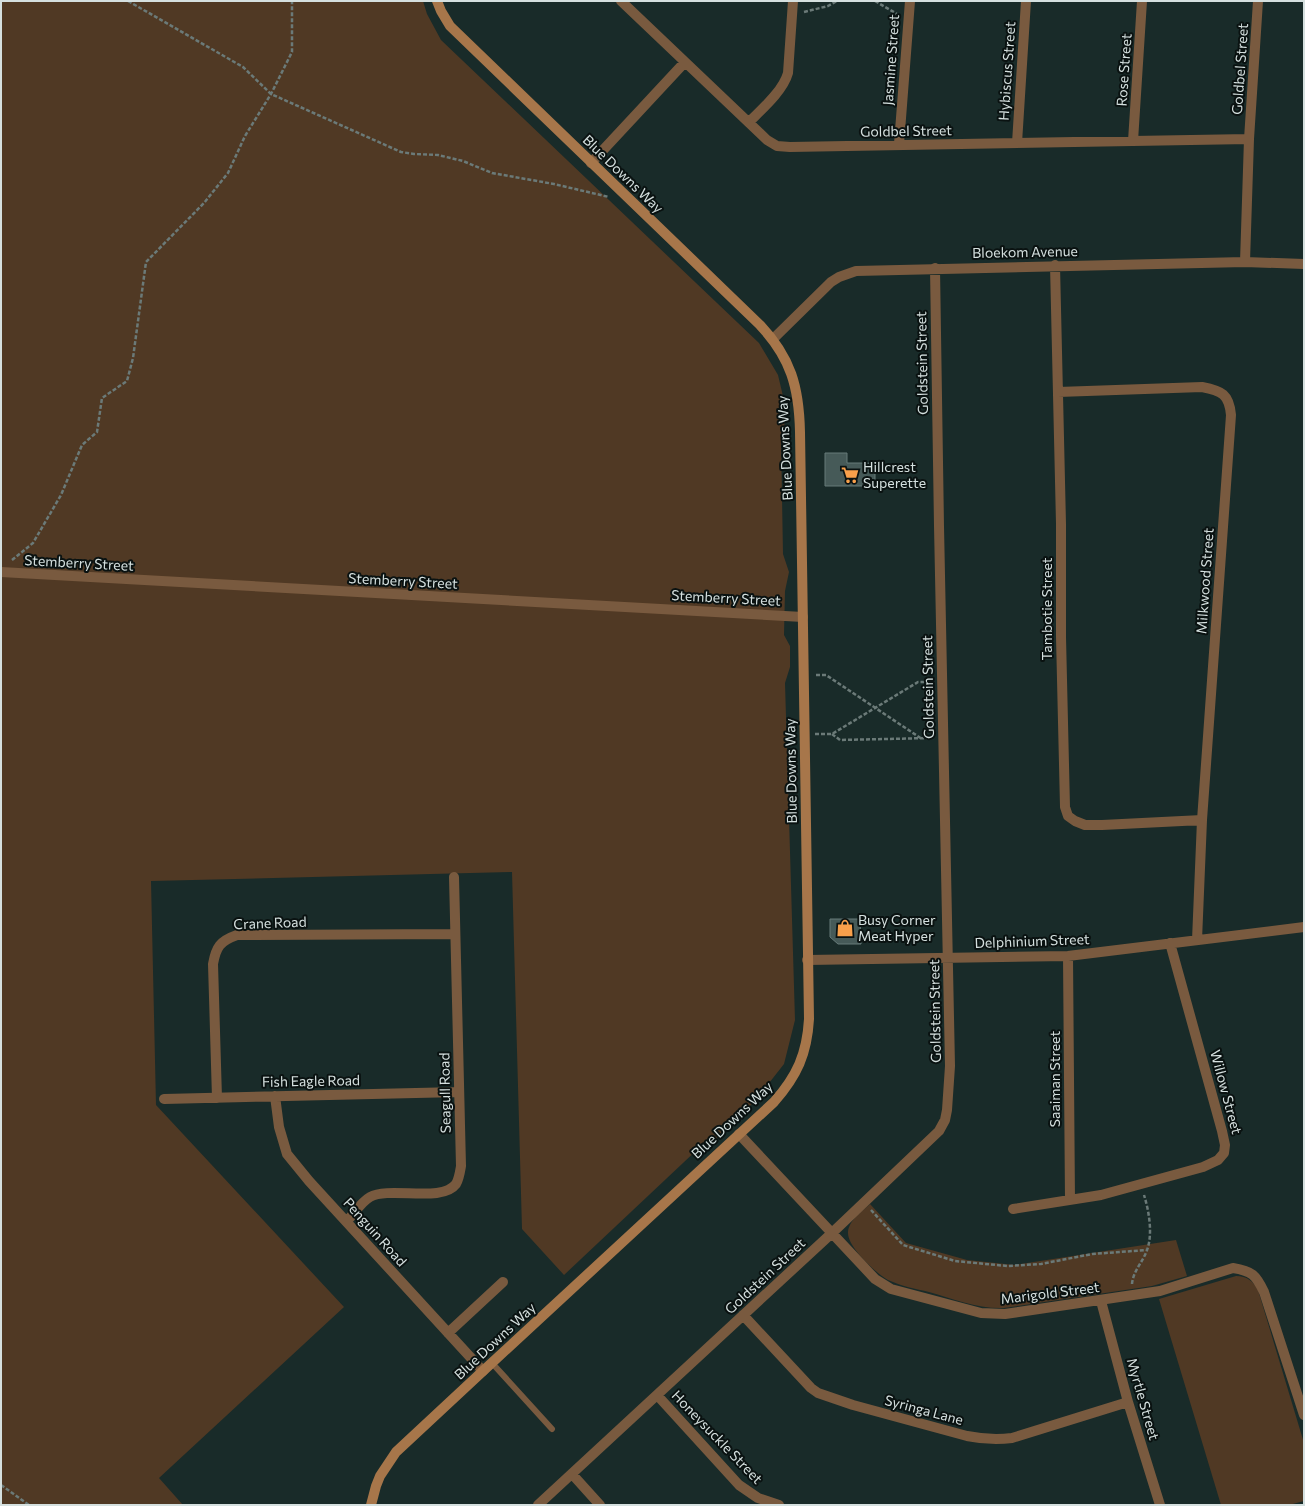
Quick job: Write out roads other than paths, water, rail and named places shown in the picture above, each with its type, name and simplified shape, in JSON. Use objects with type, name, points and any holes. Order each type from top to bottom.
[{"type":"street","name":"Blue Downs Way","points":[[371,1505],[380,1476],[396,1452],[774,1102],[788,1087],[798,1070],[804,1054],[808,1037],[809,1019],[800,410],[797,391],[791,372],[773,339],[760,325],[590,163],[450,26],[437,1]]},
{"type":"street","name":"Goldbel Street","points":[[622,1],[772,144],[784,147],[1249,139]]},
{"type":"street","points":[[749,122],[781,88],[787,79],[793,1]]},
{"type":"street","name":"Jasmine Street","points":[[899,144],[910,1]]},
{"type":"street","name":"Hybiscus Street","points":[[1017,143],[1026,1]]},
{"type":"street","name":"Rose Street","points":[[1133,141],[1142,1]]},
{"type":"street","name":"Goldbel Street","points":[[1245,262],[1249,139],[1258,1]]},
{"type":"street","points":[[590,163],[685,62]]},
{"type":"street","name":"Bloekom Avenue","points":[[773,339],[831,282],[852,272],[865,270],[1245,262],[1304,264]]},
{"type":"street","name":"Tambotie Street","points":[[1055,265],[1061,524],[1061,637],[1065,807],[1068,816],[1085,825],[1202,820]]},
{"type":"street","name":"Goldstein Street","points":[[538,1505],[864,1203],[939,1131],[945,1120],[950,1066],[935,268]]},
{"type":"street","name":"Milkwood Street","points":[[1058,392],[1202,387],[1216,390],[1227,397],[1230,404],[1230,423],[1202,820],[1197,940]]},
{"type":"street","name":"Stemberry Street","points":[[5,573],[803,617]]},
{"type":"street","name":"Seagull Road","points":[[347,1222],[371,1196],[396,1193],[439,1193],[456,1184],[461,1166],[454,877]]},
{"type":"street","name":"Delphinium Street","points":[[808,960],[1068,956],[1304,927]]},
{"type":"street","name":"Crane Road","points":[[217,1098],[213,964],[218,946],[226,939],[236,935],[455,934]]},
{"type":"street","name":"Willow Street","points":[[1013,1209],[1101,1195],[1141,1185],[1204,1167],[1218,1160],[1224,1152],[1225,1145],[1222,1131],[1170,943]]},
{"type":"street","name":"Saaiman Street","points":[[1068,956],[1070,1200]]},
{"type":"street","name":"Fish Eagle Road","points":[[164,1099],[459,1092]]},
{"type":"street","name":"Penguin Road","points":[[275,1096],[279,1127],[287,1154],[309,1181],[483,1371]]},
{"type":"street","name":"Marigold Street","points":[[739,1134],[875,1279],[885,1286],[981,1313],[1005,1314],[1101,1301],[1160,1291],[1233,1268],[1241,1269],[1253,1274],[1258,1278],[1264,1292],[1303,1410]]},
{"type":"street","points":[[448,1333],[503,1282]]},
{"type":"street","name":"Myrtle Street","points":[[1101,1301],[1128,1402],[1160,1505]]},
{"type":"street","name":"Syringa Lane","points":[[743,1315],[811,1388],[818,1393],[854,1405],[967,1436],[1000,1440],[1012,1438],[1128,1402]]},
{"type":"street","name":"Honeysuckle Street","points":[[657,1395],[739,1484],[758,1498],[779,1505]]},
{"type":"street","points":[[572,1474],[600,1505]]},
{"type":"lane","points":[[492,1363],[552,1429]]},
{"type":"place","name":"Hillcrest Superette","points":[[850,475]]},
{"type":"place","name":"Busy Corner Meat Hyper","points":[[845,928]]}]
